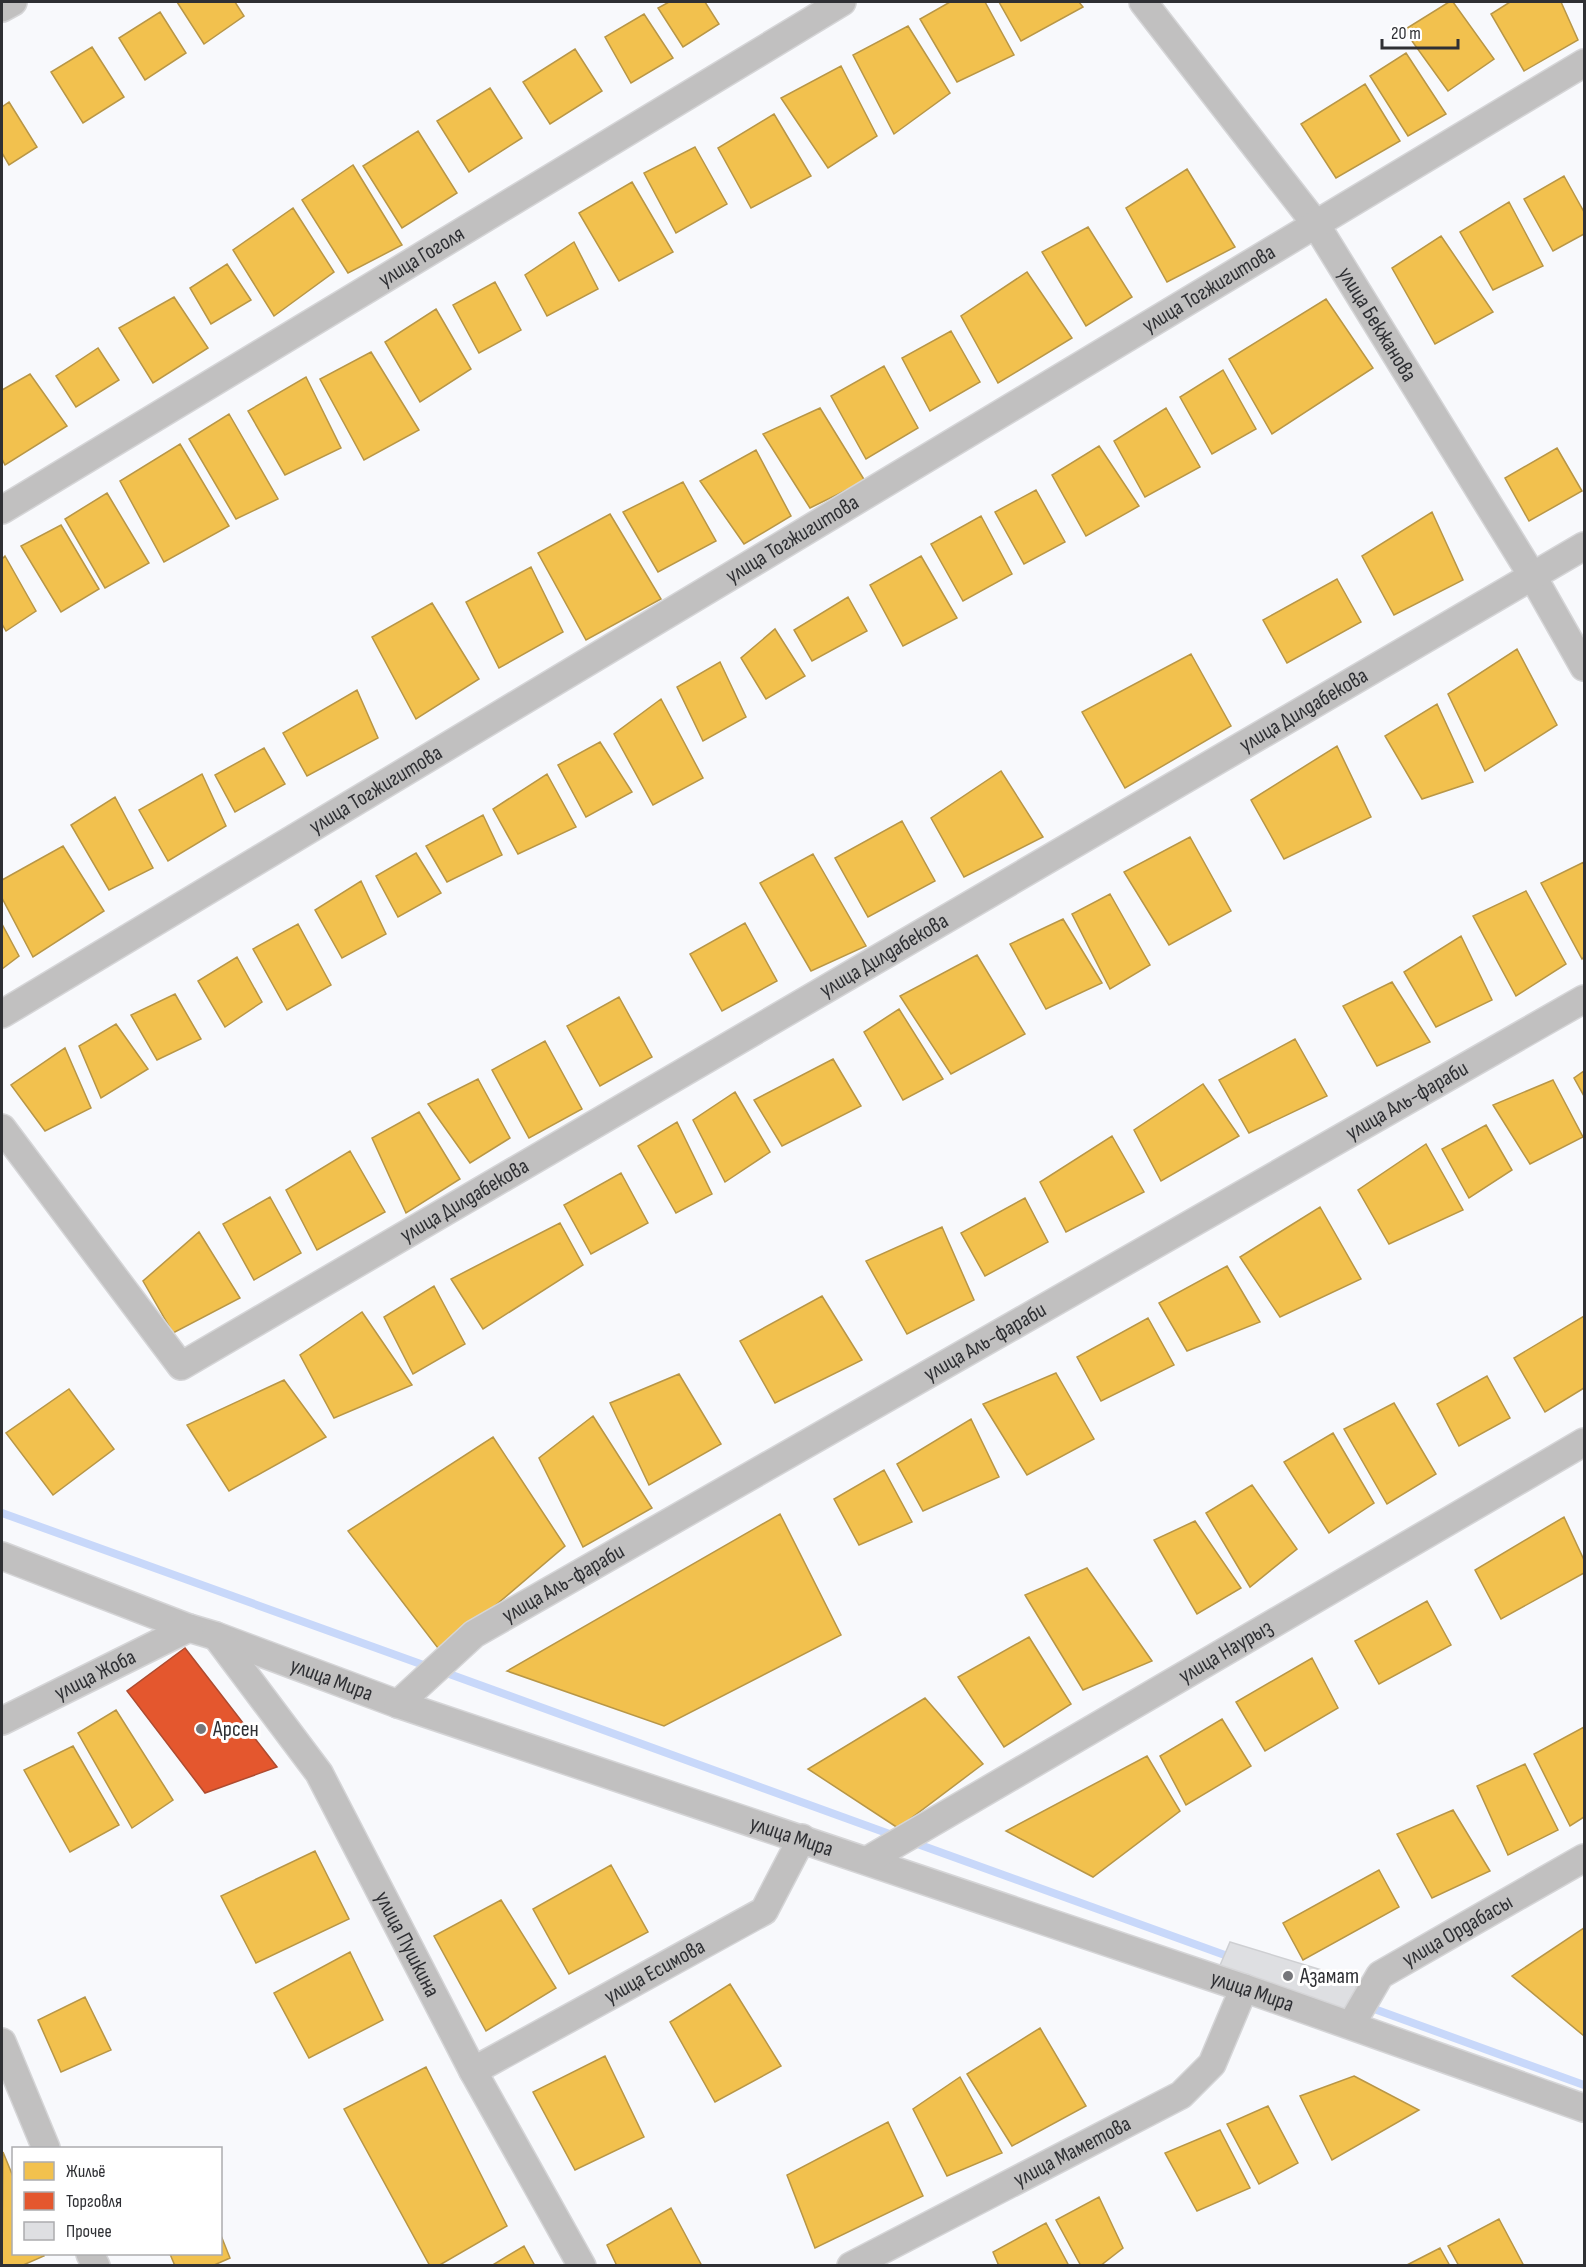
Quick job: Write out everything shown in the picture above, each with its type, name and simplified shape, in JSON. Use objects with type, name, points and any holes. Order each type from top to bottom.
[{"type":"street","points":[[2,8],[12,2]]},
{"type":"street","name":"улица Гоголя","points":[[2,510],[842,2]]},
{"type":"street","name":"улица Бекжанова","points":[[1143,2],[1315,223],[1533,577],[1584,668]]},
{"type":"street","name":"улица Тогжигитова","points":[[2,1014],[1584,63]]},
{"type":"street","name":"улица Дилдабекова","points":[[2,1128],[181,1366],[1584,546]]},
{"type":"street","name":"улица Аль-фараби","points":[[398,1704],[474,1634],[1584,999]]},
{"type":"street","name":"улица Наурыз","points":[[868,1860],[1584,1442]]},
{"type":"street","name":"улица Мира","points":[[2,1556],[189,1628],[398,1704],[1244,1988],[1584,2108]]},
{"type":"street","name":"улица Жоба","points":[[2,1721],[189,1628]]},
{"type":"street","name":"улица Пушкина","points":[[216,1636],[319,1773],[473,2072],[582,2265]]},
{"type":"street","name":"улица Есимова","points":[[473,2072],[765,1911],[802,1838]]},
{"type":"street","name":"улица Ордабасы","points":[[1351,2025],[1380,1975],[1584,1858]]},
{"type":"street","name":"улица Маметова","points":[[851,2265],[1181,2095],[1212,2064],[1244,1988]]},
{"type":"street","points":[[2,2042],[46,2147]]},
{"type":"building: Жильё","points":[[177,2],[235,2],[244,16],[204,44]]},
{"type":"building: Жильё","points":[[669,2],[705,2],[719,24],[683,47],[658,8]]},
{"type":"building: Жильё","points":[[950,2],[985,2],[1014,55],[957,82],[920,19]]},
{"type":"building: Жильё","points":[[999,2],[1079,2],[1083,7],[1021,41]]},
{"type":"building: Жильё","points":[[1449,2],[1453,2],[1494,59],[1448,91],[1404,30]]},
{"type":"building: Жильё","points":[[1510,2],[1561,2],[1578,40],[1524,71],[1491,14]]},
{"type":"building: Жильё","points":[[160,12],[186,53],[145,80],[119,38]]},
{"type":"building: Жильё","points":[[644,14],[673,58],[631,83],[605,37]]},
{"type":"building: Жильё","points":[[908,26],[950,93],[894,134],[853,55]]},
{"type":"building: Жильё","points":[[92,47],[124,97],[83,123],[51,72]]},
{"type":"building: Жильё","points":[[575,49],[602,91],[550,124],[523,82]]},
{"type":"building: Жильё","points":[[1406,53],[1446,114],[1408,136],[1370,76]]},
{"type":"building: Жильё","points":[[841,66],[877,136],[828,168],[781,98]]},
{"type":"building: Жильё","points":[[1365,84],[1400,141],[1336,178],[1301,124]]},
{"type":"building: Жильё","points":[[490,88],[522,138],[469,172],[437,121]]},
{"type":"building: Жильё","points":[[9,102],[37,147],[9,165],[2,153],[2,107]]},
{"type":"building: Жильё","points":[[774,114],[811,176],[751,208],[718,148]]},
{"type":"building: Жильё","points":[[418,131],[457,193],[402,228],[363,166]]},
{"type":"building: Жильё","points":[[695,147],[727,204],[676,233],[644,173]]},
{"type":"building: Жильё","points":[[353,165],[402,245],[348,273],[302,200]]},
{"type":"building: Жильё","points":[[1187,169],[1235,247],[1167,282],[1126,208]]},
{"type":"building: Жильё","points":[[1564,176],[1584,212],[1584,234],[1553,251],[1524,199]]},
{"type":"building: Жильё","points":[[632,182],[673,252],[619,281],[579,213]]},
{"type":"building: Жильё","points":[[1509,202],[1543,266],[1493,290],[1460,232]]},
{"type":"building: Жильё","points":[[293,208],[334,272],[274,316],[233,250]]},
{"type":"building: Жильё","points":[[1088,227],[1132,297],[1086,326],[1042,252]]},
{"type":"building: Жильё","points":[[1441,236],[1493,312],[1435,344],[1392,268]]},
{"type":"building: Жильё","points":[[574,242],[598,289],[547,316],[525,275]]},
{"type":"building: Жильё","points":[[227,264],[251,300],[211,324],[190,288]]},
{"type":"building: Жильё","points":[[1027,272],[1072,338],[998,383],[961,316]]},
{"type":"building: Жильё","points":[[495,282],[521,330],[479,353],[453,305]]},
{"type":"building: Жильё","points":[[174,297],[208,348],[153,383],[119,328]]},
{"type":"building: Жильё","points":[[1326,299],[1373,368],[1272,434],[1229,359]]},
{"type":"building: Жильё","points":[[436,309],[471,369],[420,402],[385,342]]},
{"type":"building: Жильё","points":[[951,331],[980,382],[930,411],[902,358]]},
{"type":"building: Жильё","points":[[98,348],[119,380],[76,407],[56,376]]},
{"type":"building: Жильё","points":[[371,352],[419,430],[364,460],[320,379]]},
{"type":"building: Жильё","points":[[884,366],[918,428],[866,459],[831,396]]},
{"type":"building: Жильё","points":[[1223,370],[1256,429],[1212,454],[1180,397]]},
{"type":"building: Жильё","points":[[30,374],[67,426],[5,465],[2,459],[2,390]]},
{"type":"building: Жильё","points":[[306,377],[341,448],[285,475],[248,411]]},
{"type":"building: Жильё","points":[[820,408],[865,481],[810,508],[763,434]]},
{"type":"building: Жильё","points":[[1166,408],[1200,467],[1145,497],[1114,441]]},
{"type":"building: Жильё","points":[[229,414],[278,499],[236,519],[189,439]]},
{"type":"building: Жильё","points":[[180,444],[229,526],[164,562],[120,481]]},
{"type":"building: Жильё","points":[[1099,446],[1139,506],[1086,536],[1052,475]]},
{"type":"building: Жильё","points":[[1557,448],[1582,491],[1529,521],[1505,478]]},
{"type":"building: Жильё","points":[[756,450],[791,516],[744,544],[700,481]]},
{"type":"building: Жильё","points":[[683,482],[716,541],[658,572],[623,512]]},
{"type":"building: Жильё","points":[[1036,490],[1065,542],[1024,564],[995,512]]},
{"type":"building: Жильё","points":[[107,493],[149,563],[105,588],[65,519]]},
{"type":"building: Жильё","points":[[1432,512],[1463,580],[1394,615],[1362,556]]},
{"type":"building: Жильё","points":[[610,514],[661,599],[586,640],[538,553]]},
{"type":"building: Жильё","points":[[981,516],[1012,574],[963,601],[931,544]]},
{"type":"building: Жильё","points":[[61,525],[99,589],[61,612],[21,546]]},
{"type":"building: Жильё","points":[[5,556],[36,611],[6,631],[2,624],[2,559]]},
{"type":"building: Жильё","points":[[921,556],[957,618],[903,646],[870,585]]},
{"type":"building: Жильё","points":[[531,567],[563,632],[499,668],[466,602]]},
{"type":"building: Жильё","points":[[1337,579],[1361,622],[1287,663],[1263,620]]},
{"type":"building: Жильё","points":[[848,597],[867,631],[812,661],[794,630]]},
{"type":"building: Жильё","points":[[432,603],[479,679],[416,719],[372,637]]},
{"type":"building: Жильё","points":[[775,629],[805,676],[766,699],[741,658]]},
{"type":"building: Жильё","points":[[1517,649],[1557,725],[1485,771],[1448,694]]},
{"type":"building: Жильё","points":[[1191,654],[1231,726],[1125,788],[1082,712]]},
{"type":"building: Жильё","points":[[720,662],[746,717],[703,741],[677,687]]},
{"type":"building: Жильё","points":[[357,690],[378,738],[307,776],[283,733]]},
{"type":"building: Жильё","points":[[661,699],[703,778],[653,805],[614,734]]},
{"type":"building: Жильё","points":[[1437,704],[1473,782],[1422,799],[1385,736]]},
{"type":"building: Жильё","points":[[600,742],[632,792],[586,817],[558,765]]},
{"type":"building: Жильё","points":[[1337,746],[1371,817],[1284,859],[1251,800]]},
{"type":"building: Жильё","points":[[264,748],[285,784],[235,812],[215,775]]},
{"type":"building: Жильё","points":[[1001,771],[1043,837],[964,877],[931,818]]},
{"type":"building: Жильё","points":[[202,774],[226,826],[168,861],[139,810]]},
{"type":"building: Жильё","points":[[547,774],[576,827],[518,854],[493,809]]},
{"type":"building: Жильё","points":[[115,797],[153,868],[109,890],[71,825]]},
{"type":"building: Жильё","points":[[483,815],[502,855],[447,882],[426,846]]},
{"type":"building: Жильё","points":[[902,821],[935,881],[868,917],[835,858]]},
{"type":"building: Жильё","points":[[1190,837],[1231,911],[1169,945],[1124,872]]},
{"type":"building: Жильё","points":[[63,846],[104,911],[33,957],[2,898],[2,880]]},
{"type":"building: Жильё","points":[[416,853],[441,893],[398,917],[376,876]]},
{"type":"building: Жильё","points":[[813,854],[866,946],[811,971],[760,883]]},
{"type":"building: Жильё","points":[[1584,862],[1584,957],[1582,959],[1541,883]]},
{"type":"building: Жильё","points":[[361,881],[386,934],[342,958],[315,910]]},
{"type":"building: Жильё","points":[[1526,891],[1566,964],[1516,996],[1473,916]]},
{"type":"building: Жильё","points":[[1110,894],[1150,965],[1110,989],[1072,914]]},
{"type":"building: Жильё","points":[[1063,919],[1102,983],[1046,1009],[1010,944]]},
{"type":"building: Жильё","points":[[745,923],[777,981],[722,1011],[690,954]]},
{"type":"building: Жильё","points":[[2,924],[19,956],[2,969]]},
{"type":"building: Жильё","points":[[298,924],[331,985],[287,1010],[253,949]]},
{"type":"building: Жильё","points":[[1461,936],[1492,1000],[1436,1027],[1404,972]]},
{"type":"building: Жильё","points":[[977,955],[1025,1034],[951,1074],[900,996]]},
{"type":"building: Жильё","points":[[237,957],[262,1002],[225,1027],[198,981]]},
{"type":"building: Жильё","points":[[1392,982],[1430,1042],[1377,1066],[1343,1006]]},
{"type":"building: Жильё","points":[[175,994],[201,1039],[157,1060],[131,1015]]},
{"type":"building: Жильё","points":[[619,997],[652,1057],[600,1086],[567,1026]]},
{"type":"building: Жильё","points":[[899,1009],[943,1079],[903,1100],[864,1032]]},
{"type":"building: Жильё","points":[[116,1024],[148,1069],[101,1098],[79,1046]]},
{"type":"building: Жильё","points":[[1295,1039],[1327,1096],[1249,1133],[1219,1080]]},
{"type":"building: Жильё","points":[[545,1041],[582,1109],[529,1138],[492,1070]]},
{"type":"building: Жильё","points":[[65,1048],[91,1108],[45,1131],[11,1085]]},
{"type":"building: Жильё","points":[[833,1059],[861,1106],[782,1146],[754,1100]]},
{"type":"building: Жильё","points":[[1584,1071],[1584,1096],[1574,1078]]},
{"type":"building: Жильё","points":[[478,1079],[510,1138],[470,1163],[428,1104]]},
{"type":"building: Жильё","points":[[1553,1080],[1583,1137],[1530,1164],[1493,1105]]},
{"type":"building: Жильё","points":[[1203,1084],[1239,1136],[1161,1181],[1134,1130]]},
{"type":"building: Жильё","points":[[735,1092],[770,1152],[725,1182],[693,1120]]},
{"type":"building: Жильё","points":[[419,1112],[460,1179],[406,1213],[372,1138]]},
{"type":"building: Жильё","points":[[677,1122],[712,1194],[676,1213],[638,1146]]},
{"type":"building: Жильё","points":[[1486,1125],[1512,1170],[1469,1198],[1442,1149]]},
{"type":"building: Жильё","points":[[1112,1136],[1144,1192],[1066,1232],[1040,1182]]},
{"type":"building: Жильё","points":[[1426,1144],[1463,1210],[1389,1244],[1358,1190]]},
{"type":"building: Жильё","points":[[350,1151],[385,1212],[317,1250],[286,1190]]},
{"type":"building: Жильё","points":[[621,1173],[648,1223],[591,1254],[564,1205]]},
{"type":"building: Жильё","points":[[270,1197],[301,1253],[254,1280],[223,1224]]},
{"type":"building: Жильё","points":[[1025,1198],[1048,1242],[985,1276],[961,1233]]},
{"type":"building: Жильё","points":[[1320,1207],[1361,1279],[1280,1317],[1240,1257]]},
{"type":"building: Жильё","points":[[560,1223],[583,1265],[483,1329],[451,1279]]},
{"type":"building: Жильё","points":[[942,1227],[974,1300],[907,1334],[866,1261]]},
{"type":"building: Жильё","points":[[199,1232],[240,1298],[173,1333],[143,1281]]},
{"type":"building: Жильё","points":[[1227,1266],[1260,1322],[1187,1351],[1159,1303]]},
{"type":"building: Жильё","points":[[434,1286],[465,1344],[413,1374],[384,1317]]},
{"type":"building: Жильё","points":[[822,1296],[862,1360],[775,1403],[740,1341]]},
{"type":"building: Жильё","points":[[362,1312],[412,1385],[334,1418],[300,1355]]},
{"type":"building: Жильё","points":[[1584,1316],[1584,1388],[1545,1412],[1514,1358]]},
{"type":"building: Жильё","points":[[1148,1318],[1174,1365],[1101,1401],[1077,1357]]},
{"type":"building: Жильё","points":[[1056,1373],[1094,1439],[1027,1475],[983,1404]]},
{"type":"building: Жильё","points":[[679,1374],[721,1444],[649,1485],[610,1403]]},
{"type":"building: Жильё","points":[[1487,1376],[1510,1418],[1459,1446],[1437,1404]]},
{"type":"building: Жильё","points":[[284,1380],[326,1437],[229,1491],[187,1425]]},
{"type":"building: Жильё","points":[[69,1389],[114,1449],[53,1495],[6,1433]]},
{"type":"building: Жильё","points":[[1394,1403],[1436,1474],[1387,1504],[1344,1429]]},
{"type":"building: Жильё","points":[[593,1416],[652,1508],[583,1547],[539,1458]]},
{"type":"building: Жильё","points":[[971,1419],[999,1477],[923,1511],[897,1464]]},
{"type":"building: Жильё","points":[[1333,1433],[1374,1503],[1329,1533],[1284,1462]]},
{"type":"building: Жильё","points":[[493,1437],[565,1546],[441,1652],[348,1531]]},
{"type":"building: Жильё","points":[[884,1470],[912,1522],[859,1545],[834,1499]]},
{"type":"building: Жильё","points":[[1252,1485],[1297,1549],[1250,1587],[1206,1513]]},
{"type":"building: Жильё","points":[[780,1514],[841,1635],[664,1726],[507,1671]]},
{"type":"building: Жильё","points":[[1564,1517],[1584,1560],[1584,1573],[1501,1619],[1475,1570]]},
{"type":"building: Жильё","points":[[1195,1521],[1241,1588],[1197,1614],[1154,1540]]},
{"type":"building: Жильё","points":[[1087,1568],[1152,1661],[1083,1690],[1025,1595]]},
{"type":"building: Жильё","points":[[1427,1601],[1451,1645],[1379,1684],[1355,1641]]},
{"type":"building: Жильё","points":[[1029,1637],[1071,1704],[1004,1747],[958,1677]]},
{"type":"building: Жильё","points":[[1312,1658],[1338,1708],[1265,1751],[1236,1702]]},
{"type":"building: Жильё","points":[[925,1698],[983,1764],[898,1828],[808,1769]]},
{"type":"building: Жильё","points":[[116,1710],[173,1800],[132,1828],[78,1733]]},
{"type":"building: Жильё","points":[[1222,1719],[1251,1766],[1186,1805],[1160,1756]]},
{"type":"building: Жильё","points":[[1584,1727],[1584,1817],[1570,1826],[1534,1754]]},
{"type":"building: Жильё","points":[[73,1746],[119,1825],[70,1852],[24,1770]]},
{"type":"building: Жильё","points":[[1147,1756],[1180,1811],[1093,1877],[1006,1831]]},
{"type":"building: Жильё","points":[[1525,1764],[1558,1830],[1508,1855],[1477,1786]]},
{"type":"building: Жильё","points":[[1453,1810],[1490,1871],[1432,1898],[1397,1834]]},
{"type":"building: Жильё","points":[[315,1851],[349,1919],[256,1963],[221,1896]]},
{"type":"building: Жильё","points":[[611,1865],[648,1932],[569,1974],[533,1909]]},
{"type":"building: Жильё","points":[[1379,1870],[1399,1907],[1303,1960],[1283,1923]]},
{"type":"building: Жильё","points":[[501,1900],[556,1988],[486,2031],[434,1936]]},
{"type":"building: Жильё","points":[[1584,1928],[1584,2036],[1512,1976]]},
{"type":"building: Жильё","points":[[350,1952],[383,2020],[309,2058],[274,1993]]},
{"type":"building: Жильё","points":[[730,1984],[781,2066],[715,2102],[670,2022]]},
{"type":"building: Жильё","points":[[85,1997],[111,2050],[61,2072],[38,2020]]},
{"type":"building: Жильё","points":[[1040,2028],[1086,2106],[1012,2146],[967,2074]]},
{"type":"building: Жильё","points":[[605,2056],[644,2137],[575,2170],[533,2092]]},
{"type":"building: Жильё","points":[[426,2067],[507,2226],[438,2266],[430,2266],[344,2109]]},
{"type":"building: Жильё","points":[[1354,2076],[1419,2110],[1332,2160],[1300,2096]]},
{"type":"building: Жильё","points":[[960,2077],[1002,2153],[947,2176],[913,2109]]},
{"type":"building: Жильё","points":[[1268,2106],[1298,2163],[1259,2184],[1227,2124]]},
{"type":"building: Жильё","points":[[888,2122],[923,2196],[815,2248],[787,2175]]},
{"type":"building: Жильё","points":[[1220,2130],[1250,2188],[1197,2211],[1165,2153]]},
{"type":"building: Жильё","points":[[3,2152],[12,2174],[12,2255],[44,2256],[21,2266],[2,2266]]},
{"type":"building: Жильё","points":[[1099,2197],[1123,2248],[1100,2266],[1081,2266],[1056,2220]]},
{"type":"building: Жильё","points":[[671,2208],[702,2266],[617,2266],[607,2245]]},
{"type":"building: Жильё","points":[[1499,2219],[1524,2266],[1459,2266],[1448,2246]]},
{"type":"building: Жильё","points":[[1046,2223],[1069,2266],[999,2266],[993,2252]]},
{"type":"building: Жильё","points":[[222,2238],[230,2258],[212,2266],[175,2266],[170,2255],[222,2255]]},
{"type":"building: Жильё","points":[[524,2246],[535,2266],[491,2266]]},
{"type":"building: Жильё","points":[[1440,2248],[1450,2266],[1405,2266]]},
{"type":"building: Торговля","name":"Арсен","points":[[185,1648],[277,1767],[205,1793],[127,1691]]},
{"type":"building: Прочее","name":"Азамат","points":[[1230,1942],[1358,1981],[1349,2013],[1218,1970]]},
{"type":"waterway","points":[[2,1513],[429,1667]]},
{"type":"waterway","points":[[441,1671],[895,1836]]},
{"type":"waterway","points":[[912,1842],[1233,1958]]},
{"type":"waterway","points":[[1366,2006],[1584,2085]]},
{"type":"place","name":"Арсен","points":[[201,1729]]},
{"type":"place","name":"Азамат","points":[[1288,1976]]}]
